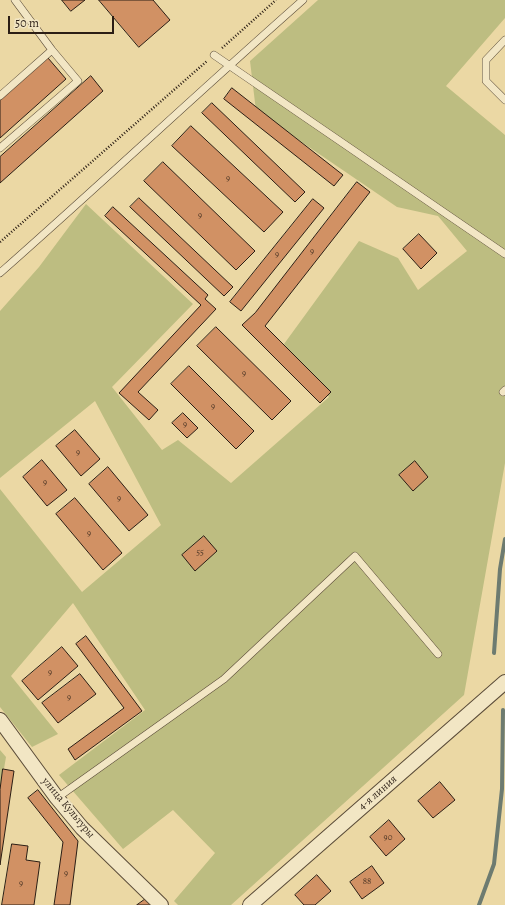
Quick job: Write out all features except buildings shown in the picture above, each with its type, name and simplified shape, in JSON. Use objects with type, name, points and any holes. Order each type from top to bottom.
[{"type":"street","name":"4-я линия","points":[[250,905],[505,682]]},
{"type":"street","name":"улица Культуры","points":[[0,720],[57,798],[82,828],[161,905]]},
{"type":"lane","points":[[0,148],[78,81],[52,50],[15,0]]},
{"type":"lane","points":[[0,273],[303,0]]},
{"type":"lane","points":[[505,40],[486,60],[486,81],[505,100]]},
{"type":"lane","points":[[0,96],[52,50]]},
{"type":"lane","points":[[214,55],[505,254]]},
{"type":"lane","points":[[57,798],[224,679],[355,556],[438,654]]},
{"type":"path","points":[[0,242],[276,0]]},
{"type":"green space","points":[[318,0],[505,0],[505,18],[446,86],[505,135],[505,463],[464,695],[231,905],[178,905],[174,901],[215,853],[173,810],[123,849],[59,775],[145,710],[73,603],[11,676],[58,734],[32,747],[0,707],[0,489],[82,592],[161,525],[95,401],[0,478],[0,311],[39,267],[86,204],[193,304],[112,387],[162,450],[178,440],[231,483],[329,397],[284,344],[359,241],[398,258],[418,290],[467,251],[438,216],[397,207],[256,111],[250,61]]},
{"type":"green space","points":[[0,750],[6,757],[0,792]]},
{"type":"waterway","points":[[494,653],[500,569],[505,539]]},
{"type":"waterway","points":[[479,905],[494,864],[502,789],[503,710]]}]
